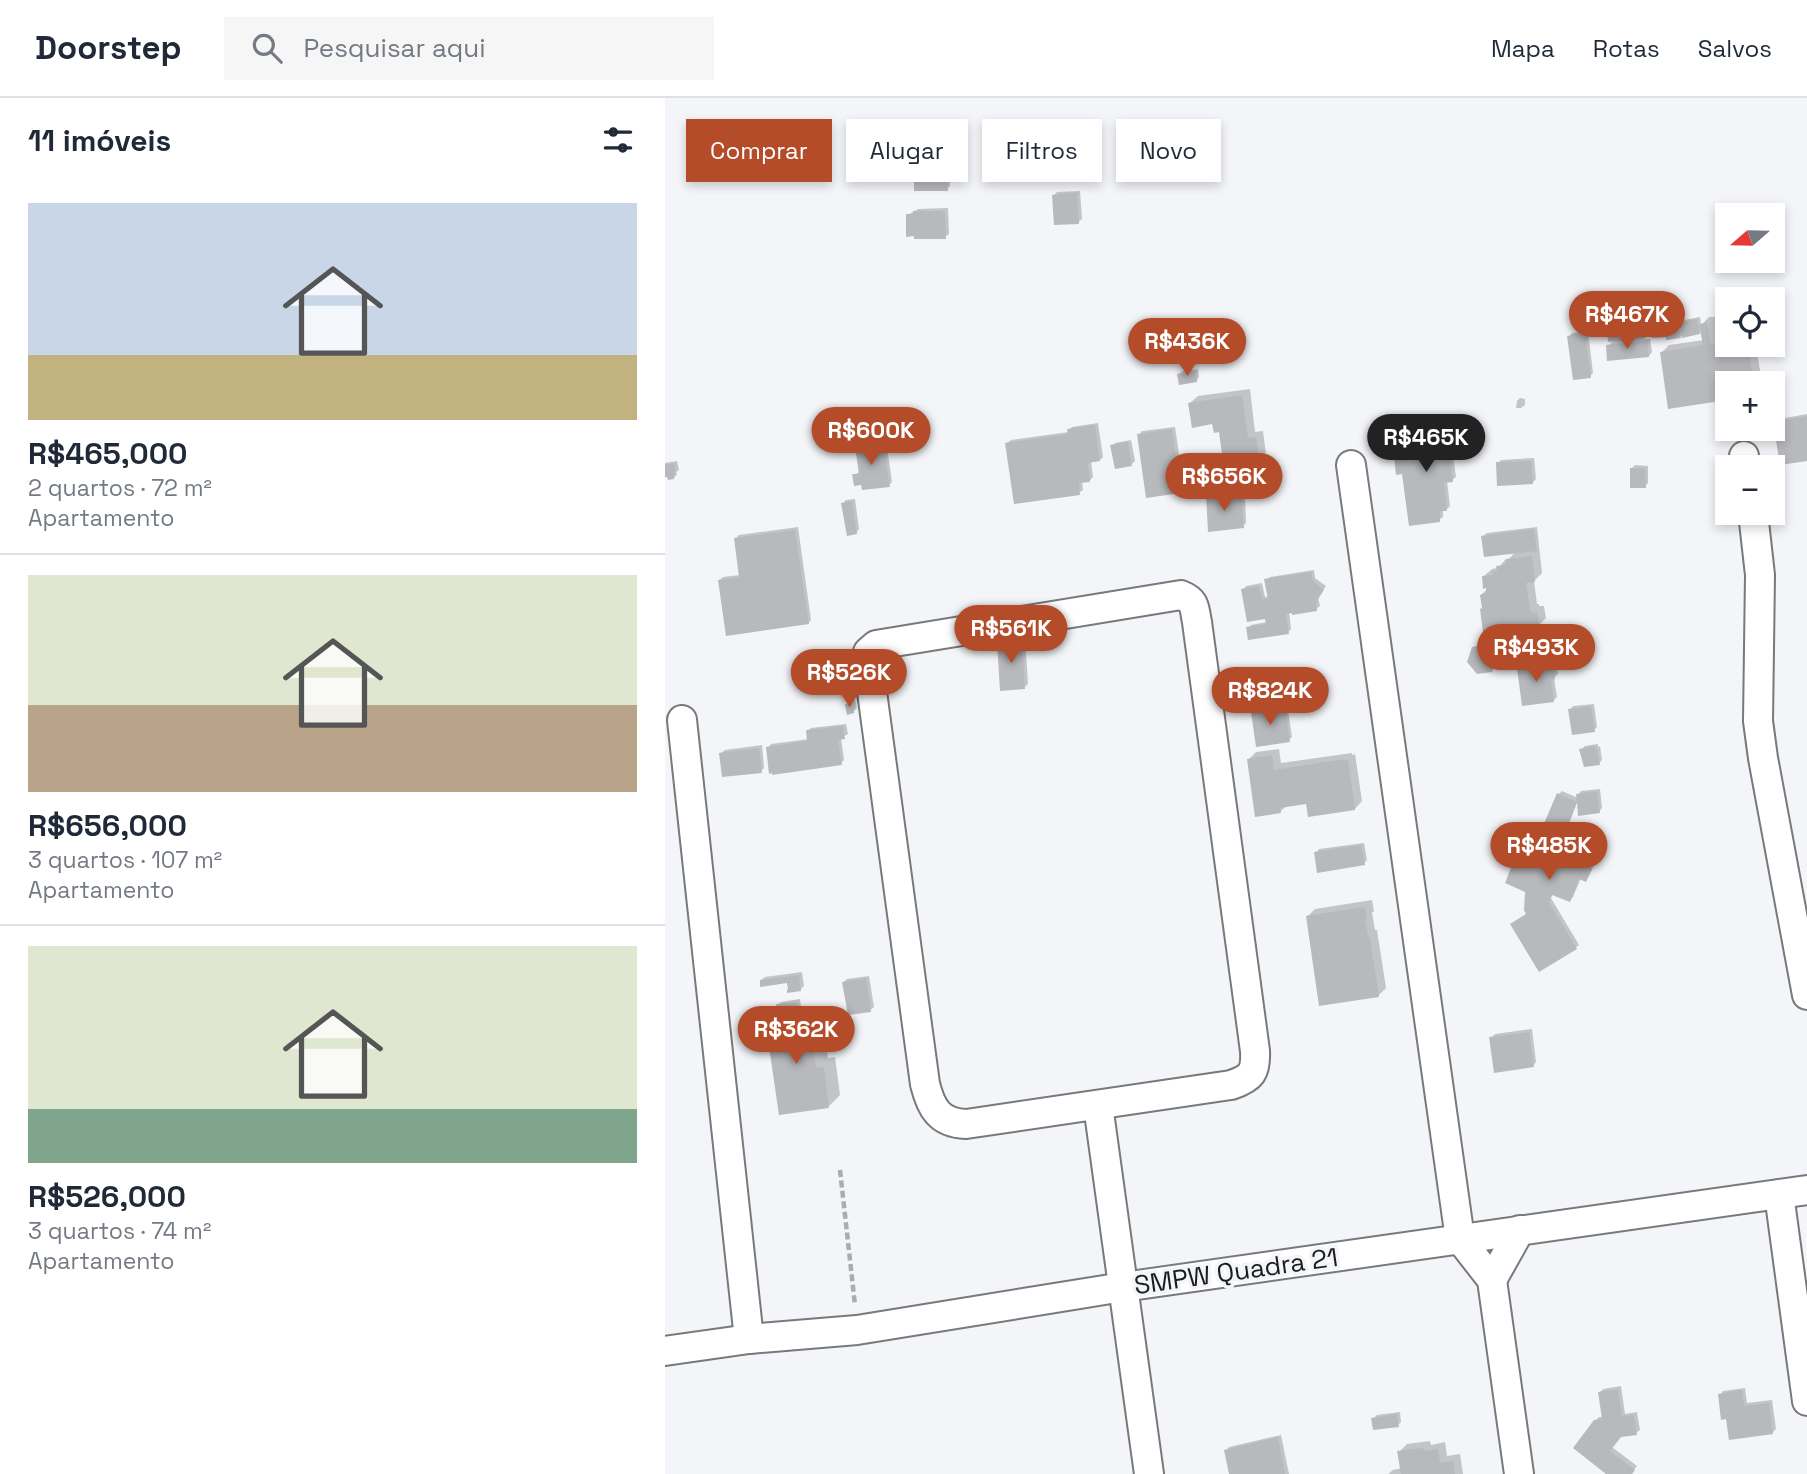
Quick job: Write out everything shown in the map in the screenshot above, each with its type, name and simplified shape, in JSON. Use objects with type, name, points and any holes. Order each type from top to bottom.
[{"type":"street","points":[[1351,465],[1460,1239],[1492,1280],[1519,1474]]},
{"type":"street","points":[[1754,525],[1760,575],[1758,721],[1807,995]]},
{"type":"street","points":[[1181,596],[1190,599],[1194,605],[1197,622],[1255,1064],[1252,1073],[1244,1081],[1231,1085],[1098,1105],[955,1124],[945,1119],[930,1102],[925,1084],[867,655],[876,645],[1181,596]]},
{"type":"street","points":[[682,720],[749,1339]]},
{"type":"street","points":[[1098,1105],[1150,1474]]},
{"type":"street","name":"SMPW Quadra 21","points":[[665,1351],[749,1339],[857,1330],[1123,1287],[1807,1190]]},
{"type":"street","points":[[1779,1194],[1807,1401]]},
{"type":"street","points":[[1492,1280],[1520,1230]]},
{"type":"path","points":[[840,1170],[857,1330]]},
{"type":"building","points":[[914,182],[947,182],[948,191],[914,191]]},
{"type":"building","points":[[1077,193],[1079,224],[1054,225],[1052,195]]},
{"type":"building","points":[[913,211],[945,211],[946,239],[906,237],[906,214],[913,214]]},
{"type":"building","points":[[1697,319],[1700,334],[1682,338],[1679,323]]},
{"type":"building","points":[[1707,323],[1711,345],[1715,344],[1715,357],[1750,357],[1752,371],[1715,371],[1715,402],[1668,409],[1660,352],[1703,345],[1699,324]]},
{"type":"building","points":[[1663,325],[1665,333],[1680,331],[1681,338],[1652,338],[1651,326]]},
{"type":"building","points":[[1646,326],[1646,338],[1608,342],[1607,331]]},
{"type":"building","points":[[1585,333],[1591,378],[1573,380],[1567,336]]},
{"type":"building","points":[[1647,341],[1649,357],[1607,361],[1606,345]]},
{"type":"building","points":[[1196,371],[1197,382],[1179,385],[1177,374]]},
{"type":"building","points":[[1242,395],[1248,438],[1256,437],[1261,471],[1225,476],[1219,432],[1214,433],[1212,424],[1192,428],[1188,403]]},
{"type":"building","points":[[1807,416],[1807,461],[1785,464],[1785,455],[1778,455],[1776,441],[1785,441],[1785,420]]},
{"type":"building","points":[[1445,423],[1453,482],[1444,483],[1447,511],[1440,511],[1440,522],[1409,526],[1402,474],[1396,475],[1394,457],[1412,455],[1409,428]]},
{"type":"building","points":[[1095,425],[1100,461],[1088,463],[1090,482],[1079,483],[1080,495],[1014,504],[1005,443],[1068,434],[1067,429]]},
{"type":"building","points":[[1172,429],[1181,493],[1146,498],[1137,434]]},
{"type":"building","points":[[1128,442],[1132,466],[1115,469],[1110,445]]},
{"type":"building","points":[[883,443],[890,487],[862,490],[861,485],[854,486],[852,474],[859,474],[855,446]]},
{"type":"building","points":[[1531,461],[1533,484],[1497,486],[1496,462]]},
{"type":"building","points":[[674,463],[676,474],[674,479],[668,480],[665,477],[665,465]]},
{"type":"building","points":[[1630,468],[1645,468],[1646,488],[1630,488]]},
{"type":"building","points":[[1219,492],[1219,499],[1242,499],[1244,528],[1208,532],[1206,493]]},
{"type":"building","points":[[852,501],[857,534],[847,536],[841,503]]},
{"type":"building","points":[[1534,529],[1537,551],[1484,557],[1481,536]]},
{"type":"building","points":[[795,530],[809,624],[726,636],[718,580],[739,577],[734,538]]},
{"type":"building","points":[[1532,556],[1535,582],[1526,583],[1530,610],[1532,613],[1537,612],[1539,627],[1483,632],[1480,595],[1486,593],[1486,588],[1483,589],[1482,576],[1492,575],[1492,572],[1497,571],[1496,566],[1505,565],[1506,559]]},
{"type":"building","points":[[1311,572],[1313,581],[1324,590],[1316,602],[1317,611],[1286,614],[1289,634],[1248,640],[1246,627],[1266,624],[1265,619],[1247,622],[1241,589],[1259,586],[1262,599],[1268,599],[1264,579]]},
{"type":"building","points":[[1022,640],[1025,689],[1000,691],[997,641]]},
{"type":"building","points":[[1487,645],[1497,657],[1492,672],[1477,674],[1467,662],[1472,647]]},
{"type":"building","points":[[1553,663],[1555,679],[1551,680],[1554,702],[1522,706],[1517,668]]},
{"type":"building","points":[[852,703],[854,713],[847,715],[845,704]]},
{"type":"building","points":[[1591,706],[1595,732],[1572,735],[1568,709]]},
{"type":"building","points":[[1285,707],[1290,742],[1256,747],[1251,712]]},
{"type":"building","points":[[843,726],[845,739],[838,740],[842,765],[769,774],[766,747],[807,741],[806,730]]},
{"type":"building","points":[[1595,746],[1600,765],[1584,767],[1579,749]]},
{"type":"building","points":[[759,748],[762,773],[722,777],[719,753]]},
{"type":"building","points":[[1272,755],[1274,770],[1348,760],[1355,810],[1308,817],[1306,804],[1280,808],[1281,813],[1255,817],[1247,759]]},
{"type":"building","points":[[1597,791],[1600,813],[1578,816],[1576,794]]},
{"type":"building","points":[[1557,793],[1577,802],[1557,854],[1566,858],[1566,861],[1592,869],[1586,882],[1579,879],[1570,902],[1552,895],[1549,902],[1577,949],[1539,972],[1510,924],[1526,914],[1525,892],[1505,883],[1522,839],[1535,845]]},
{"type":"building","points":[[1361,845],[1365,865],[1317,873],[1314,852]]},
{"type":"building","points":[[1365,907],[1379,997],[1319,1006],[1306,916]]},
{"type":"building","points":[[799,975],[801,991],[787,993],[787,983],[760,987],[760,980]]},
{"type":"building","points":[[866,978],[871,1012],[848,1015],[842,982]]},
{"type":"building","points":[[797,1002],[799,1020],[784,1022],[785,1030],[811,1026],[815,1062],[817,1068],[824,1067],[829,1108],[779,1115],[767,1033],[782,1031],[776,1004]]},
{"type":"building","points":[[1529,1032],[1534,1067],[1494,1073],[1489,1037]]},
{"type":"building","points":[[1618,1389],[1622,1416],[1634,1415],[1637,1435],[1621,1437],[1610,1451],[1635,1470],[1632,1474],[1606,1474],[1573,1448],[1594,1420],[1602,1419],[1598,1392]]},
{"type":"building","points":[[1742,1390],[1744,1406],[1769,1403],[1773,1434],[1729,1440],[1726,1419],[1721,1420],[1718,1394]]},
{"type":"building","points":[[1397,1414],[1399,1427],[1373,1430],[1371,1418]]},
{"type":"building","points":[[1278,1437],[1285,1474],[1229,1474],[1224,1450]]},
{"type":"building","points":[[1423,1448],[1424,1451],[1438,1449],[1440,1463],[1453,1461],[1455,1474],[1401,1474],[1397,1451]]}]
